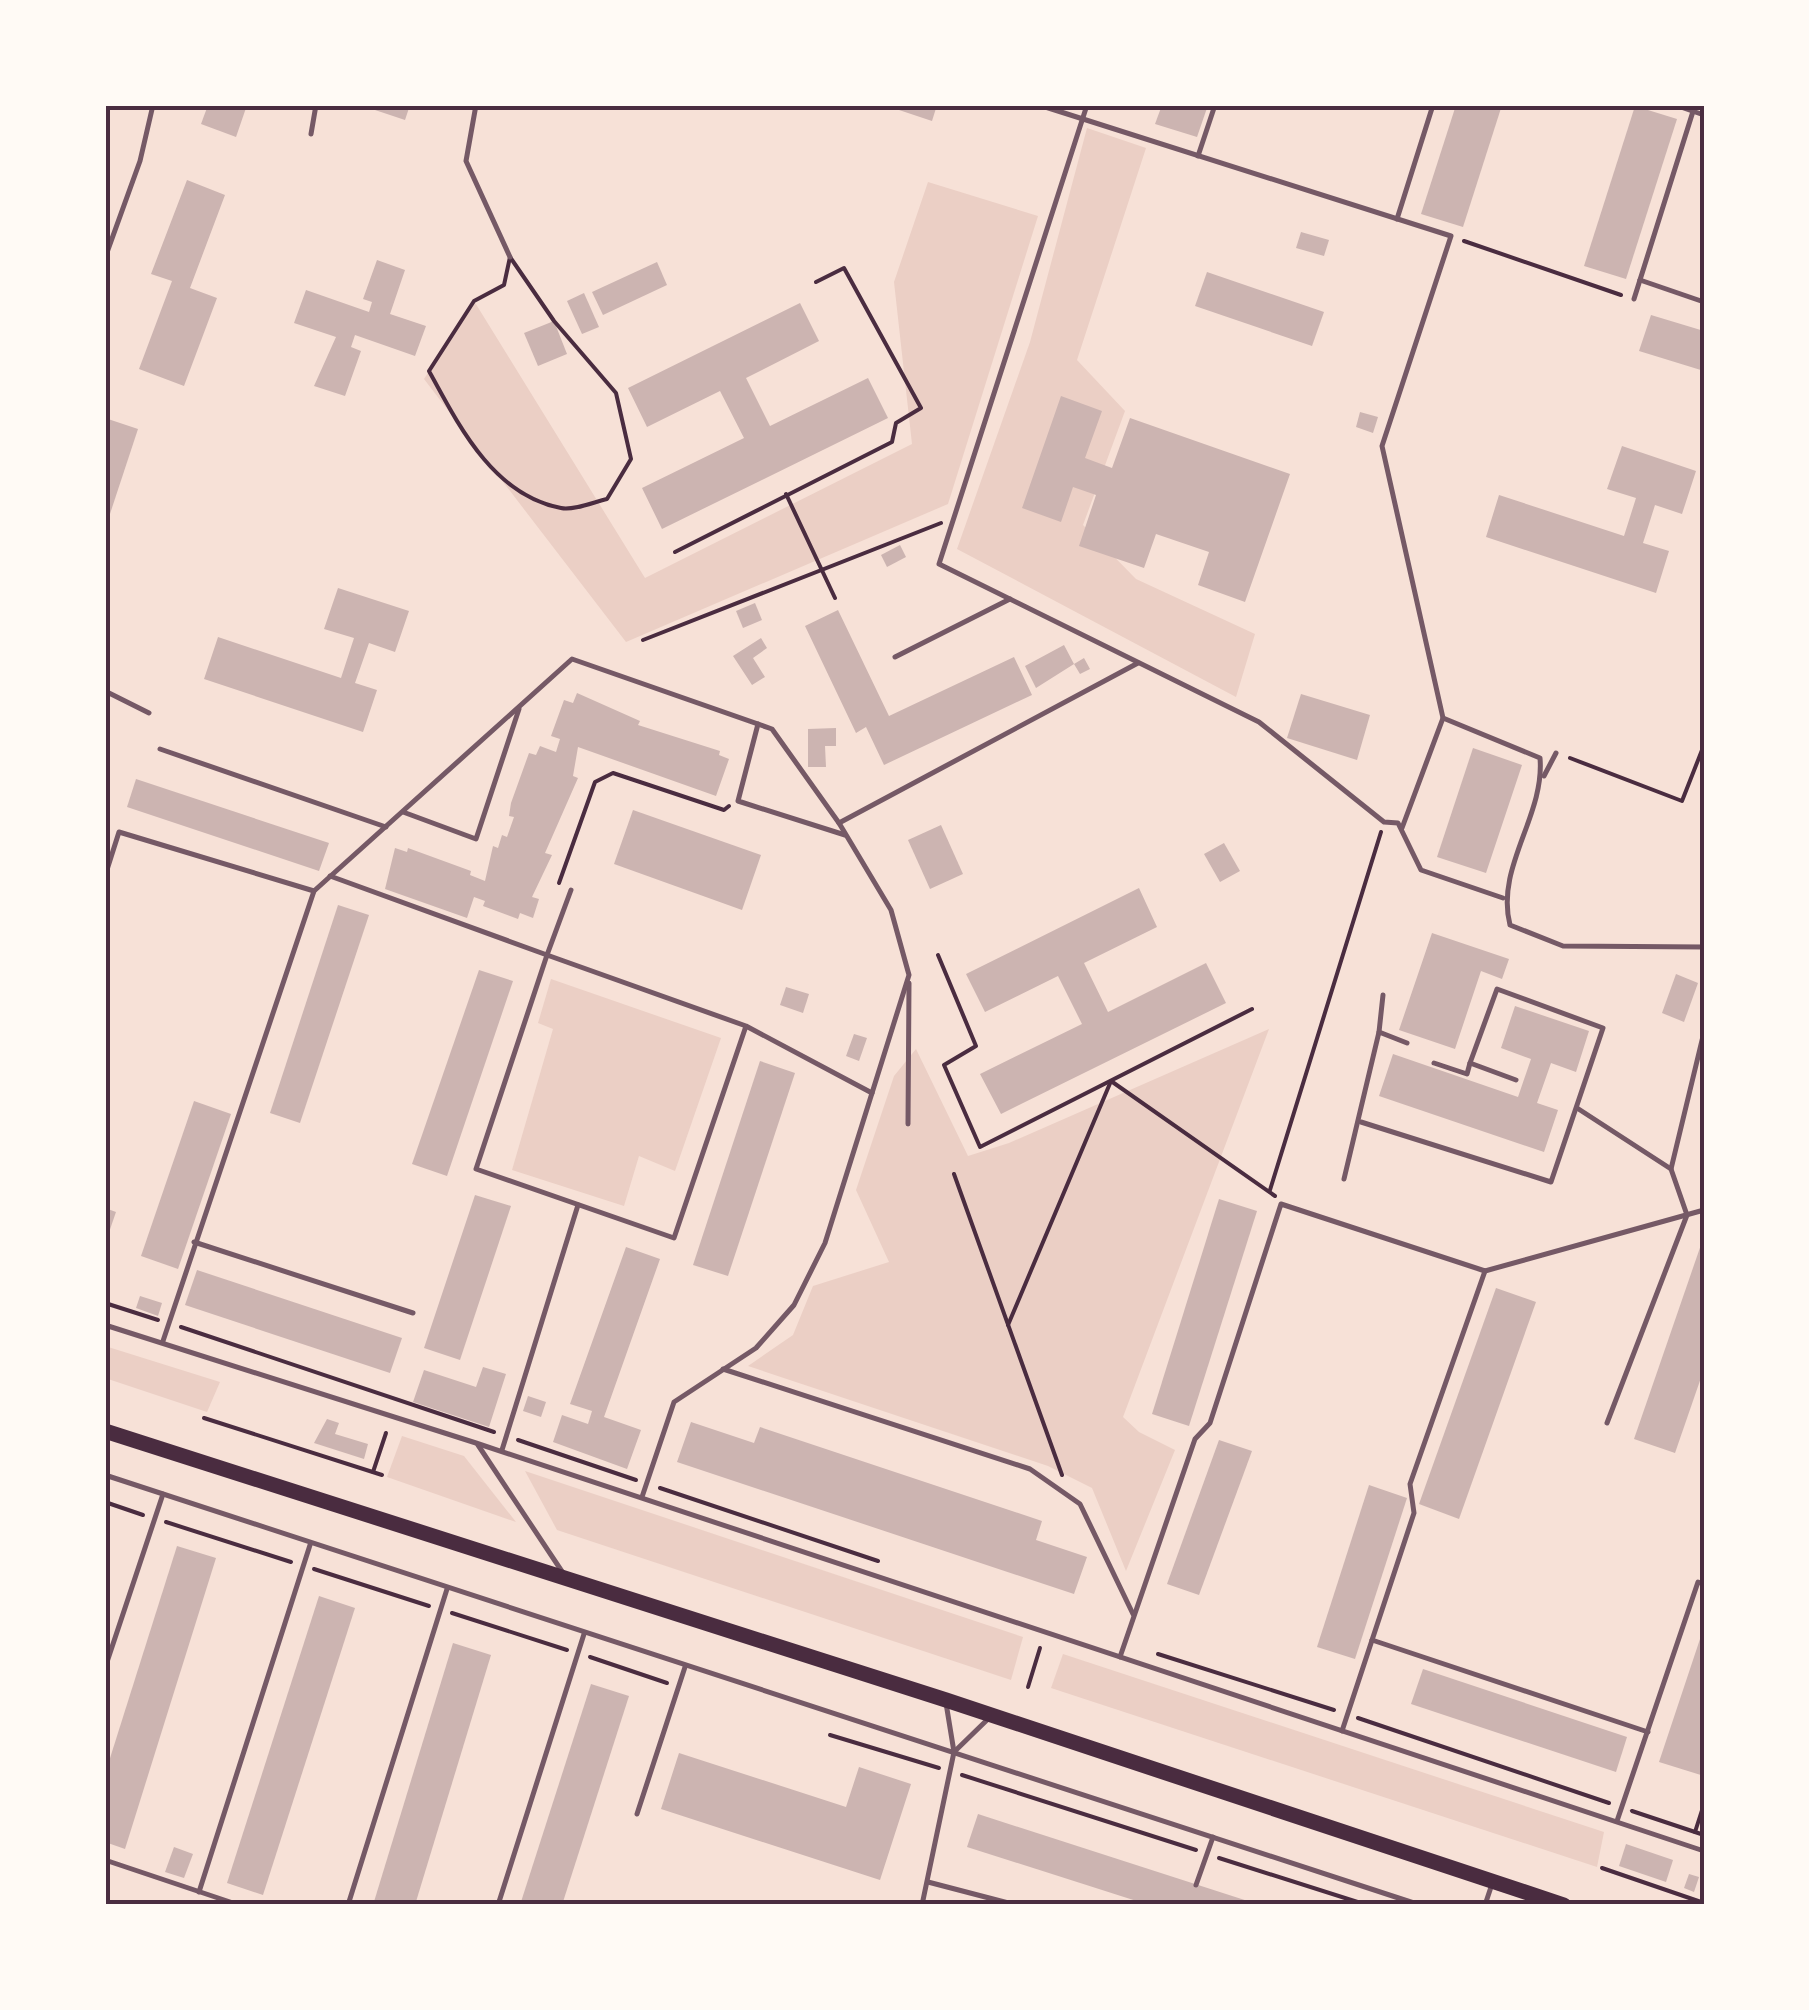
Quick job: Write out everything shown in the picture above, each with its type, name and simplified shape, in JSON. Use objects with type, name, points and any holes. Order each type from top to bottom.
[{"type":"main road","points":[[105,1431],[946,1700],[1564,1905]]},
{"type":"lane","points":[[105,258],[140,162],[153,105]]},
{"type":"lane","points":[[311,134],[316,105]]},
{"type":"lane","points":[[476,105],[466,161],[510,258]]},
{"type":"lane","points":[[1039,105],[1450,236],[1382,446],[1443,718],[1401,831]]},
{"type":"lane","points":[[1087,105],[939,564],[1259,722],[1384,822],[1398,823],[1421,870],[1503,898]]},
{"type":"lane","points":[[1198,156],[1215,105]]},
{"type":"lane","points":[[1396,219],[1433,105]]},
{"type":"lane","points":[[1675,105],[1694,108],[1704,115]]},
{"type":"lane","points":[[1634,299],[1694,108]]},
{"type":"lane","points":[[1640,280],[1704,302]]},
{"type":"lane","points":[[895,657],[1010,599]]},
{"type":"lane","points":[[163,1341],[314,891],[572,659],[772,729],[839,823],[891,910],[909,975],[908,1124]]},
{"type":"lane","points":[[839,823],[1138,663]]},
{"type":"lane","points":[[105,690],[149,713]]},
{"type":"lane","points":[[402,812],[476,838],[520,706]]},
{"type":"lane","points":[[1443,718],[1540,758],[1542,779]]},
{"type":"lane","points":[[758,724],[738,801],[846,836]]},
{"type":"lane","points":[[160,749],[386,827]]},
{"type":"lane","points":[[1556,753],[1542,779],[1503,898],[1510,925],[1564,946],[1704,946]]},
{"type":"lane","points":[[105,876],[119,832],[314,891]]},
{"type":"lane","points":[[330,876],[746,1026],[872,1093]]},
{"type":"lane","points":[[570,890],[476,1169],[674,1238],[746,1026]]},
{"type":"lane","points":[[642,1498],[674,1402],[756,1348],[794,1306],[825,1243],[909,975]]},
{"type":"lane","points":[[1361,1122],[1551,1182],[1603,1028],[1497,989],[1467,1074],[1434,1063]]},
{"type":"lane","points":[[1344,1179],[1361,1122],[1383,995]]},
{"type":"lane","points":[[1379,1032],[1407,1043]]},
{"type":"lane","points":[[1608,1423],[1687,1215],[1671,1169],[1704,1032]]},
{"type":"lane","points":[[1470,1064],[1516,1080]]},
{"type":"lane","points":[[1576,1107],[1671,1169]]},
{"type":"lane","points":[[501,1451],[578,1204]]},
{"type":"lane","points":[[1120,1658],[1195,1439],[1210,1423],[1281,1204],[1485,1271],[1704,1210]]},
{"type":"lane","points":[[194,1242],[414,1313]]},
{"type":"lane","points":[[1342,1731],[1414,1513],[1410,1484],[1485,1271]]},
{"type":"lane","points":[[105,1325],[501,1451],[1704,1851]]},
{"type":"lane","points":[[723,1368],[1030,1470],[1080,1504],[1134,1614]]},
{"type":"lane","points":[[476,1443],[568,1580]]},
{"type":"lane","points":[[105,1475],[1420,1905]]},
{"type":"lane","points":[[105,1668],[162,1494]]},
{"type":"lane","points":[[199,1892],[310,1545]]},
{"type":"lane","points":[[1617,1821],[1698,1582],[1704,1584]]},
{"type":"lane","points":[[348,1905],[447,1589]]},
{"type":"lane","points":[[498,1905],[584,1634]]},
{"type":"lane","points":[[1372,1640],[1648,1732]]},
{"type":"lane","points":[[638,1814],[686,1667]]},
{"type":"lane","points":[[922,1905],[954,1752],[946,1700]]},
{"type":"lane","points":[[954,1752],[992,1715]]},
{"type":"lane","points":[[1196,1885],[1213,1837]]},
{"type":"lane","points":[[105,1860],[239,1905]]},
{"type":"lane","points":[[1485,1905],[1492,1881]]},
{"type":"lane","points":[[928,1882],[1016,1905]]},
{"type":"path","points":[[1450,236],[1634,299]]},
{"type":"path","points":[[510,258],[554,321],[616,392],[632,459],[607,499],[563,509],[502,481],[458,424],[429,371],[474,300],[504,286],[510,258]]},
{"type":"path","points":[[674,552],[892,442],[896,423],[921,408],[844,268],[816,282]]},
{"type":"path","points":[[786,494],[836,598]]},
{"type":"path","points":[[643,640],[954,517]]},
{"type":"path","points":[[1556,753],[1682,801],[1704,745]]},
{"type":"path","points":[[556,894],[595,782],[613,773],[724,810],[738,801]]},
{"type":"path","points":[[1270,1190],[1384,822]]},
{"type":"path","points":[[938,956],[976,1046],[944,1065],[980,1147],[1252,1009]]},
{"type":"path","points":[[1111,1081],[1270,1190],[1281,1204]]},
{"type":"path","points":[[1008,1324],[1111,1081]]},
{"type":"path","points":[[954,1174],[1071,1498]]},
{"type":"path","points":[[105,1303],[884,1563]]},
{"type":"path","points":[[204,1418],[382,1475]]},
{"type":"path","points":[[373,1472],[386,1434]]},
{"type":"path","points":[[105,1502],[679,1686]]},
{"type":"path","points":[[1124,1643],[1704,1835]]},
{"type":"path","points":[[1028,1687],[1040,1648]]},
{"type":"path","points":[[830,1736],[1367,1905]]},
{"type":"path","points":[[1695,1832],[1704,1804]]},
{"type":"path","points":[[1602,1868],[1704,1903]]},
{"type":"shaded area","points":[[1087,128],[1146,148],[1077,360],[1125,411],[1083,525],[1136,579],[1255,634],[1236,697],[957,549],[1030,342]]},
{"type":"shaded area","points":[[928,182],[1038,216],[948,504],[626,642],[424,379],[474,301],[645,578],[912,444],[894,282]]},
{"type":"shaded area","points":[[551,979],[721,1038],[675,1171],[639,1156],[624,1206],[512,1170],[553,1029],[538,1023]]},
{"type":"shaded area","points":[[1269,1029],[1123,1417],[1139,1432],[1175,1450],[1126,1571],[1092,1488],[1048,1466],[748,1366],[793,1335],[813,1286],[889,1262],[856,1190],[894,1076],[916,1049],[968,1156],[1009,1143]]},
{"type":"shaded area","points":[[105,1346],[220,1382],[207,1412],[105,1378]]},
{"type":"shaded area","points":[[402,1436],[464,1456],[516,1522],[387,1477]]},
{"type":"shaded area","points":[[525,1471],[1023,1637],[1011,1680],[557,1530]]},
{"type":"shaded area","points":[[1063,1654],[1604,1832],[1597,1867],[1051,1688]]},
{"type":"building","points":[[208,105],[247,105],[236,137],[201,124]]},
{"type":"building","points":[[410,105],[405,120],[369,108]]},
{"type":"building","points":[[884,105],[937,105],[932,121]]},
{"type":"building","points":[[1162,105],[1208,105],[1197,137],[1155,124]]},
{"type":"building","points":[[1456,105],[1502,105],[1463,227],[1421,214]]},
{"type":"building","points":[[1635,106],[1677,119],[1626,279],[1584,266]]},
{"type":"building","points":[[187,180],[225,195],[190,288],[217,298],[184,386],[139,369],[172,281],[151,274]]},
{"type":"building","points":[[1301,232],[1329,240],[1324,256],[1296,248]]},
{"type":"building","points":[[377,260],[405,270],[390,314],[426,326],[415,356],[355,335],[351,347],[361,351],[345,396],[314,386],[336,337],[294,323],[306,290],[369,312],[372,302],[363,299]]},
{"type":"building","points":[[657,262],[667,285],[603,315],[592,292]]},
{"type":"building","points":[[1207,272],[1324,312],[1312,346],[1195,306]]},
{"type":"building","points":[[584,293],[599,327],[582,334],[567,301]]},
{"type":"building","points":[[800,303],[819,341],[746,378],[770,426],[868,378],[888,418],[662,529],[642,488],[744,438],[720,391],[647,427],[628,388]]},
{"type":"building","points":[[1651,315],[1704,331],[1704,371],[1639,351]]},
{"type":"building","points":[[554,321],[567,354],[538,366],[524,333]]},
{"type":"building","points":[[1061,396],[1102,411],[1085,458],[1112,468],[1130,418],[1290,474],[1245,602],[1198,585],[1209,552],[1156,534],[1144,568],[1079,546],[1096,495],[1073,487],[1061,522],[1022,508]]},
{"type":"building","points":[[1360,412],[1378,417],[1373,433],[1356,427]]},
{"type":"building","points":[[105,418],[138,429],[106,526],[105,526]]},
{"type":"building","points":[[1622,446],[1696,471],[1682,514],[1655,505],[1643,543],[1669,551],[1656,593],[1486,537],[1499,495],[1624,536],[1636,498],[1607,489]]},
{"type":"building","points":[[900,545],[906,557],[887,567],[881,555]]},
{"type":"building","points":[[338,588],[409,611],[395,652],[369,643],[355,683],[377,690],[363,732],[204,679],[218,637],[341,678],[354,638],[324,629]]},
{"type":"building","points":[[755,603],[762,620],[743,628],[736,611]]},
{"type":"building","points":[[838,610],[889,716],[1014,657],[1032,695],[884,765],[866,727],[856,733],[805,626]]},
{"type":"building","points":[[761,638],[767,648],[753,658],[765,677],[752,685],[733,656]]},
{"type":"building","points":[[1064,645],[1074,664],[1036,688],[1025,666]]},
{"type":"building","points":[[1084,658],[1090,669],[1080,674],[1074,664]]},
{"type":"building","points":[[577,693],[640,721],[638,725],[720,751],[719,755],[729,759],[716,796],[578,747],[573,776],[578,778],[545,853],[552,855],[532,897],[539,899],[533,918],[520,913],[518,919],[483,906],[485,901],[474,897],[467,918],[385,889],[395,848],[407,852],[408,848],[471,871],[470,875],[485,881],[493,846],[498,848],[502,835],[507,837],[514,817],[509,816],[511,803],[529,753],[536,755],[540,746],[556,752],[560,739],[551,736],[564,700],[573,703]]},
{"type":"building","points":[[1301,694],[1370,715],[1357,760],[1287,738]]},
{"type":"building","points":[[836,728],[836,746],[825,746],[826,767],[808,767],[808,729]]},
{"type":"building","points":[[1473,748],[1522,765],[1486,873],[1437,857]]},
{"type":"building","points":[[136,779],[329,843],[319,871],[127,807]]},
{"type":"building","points":[[633,810],[761,855],[742,910],[614,864]]},
{"type":"building","points":[[941,825],[963,874],[930,889],[908,840]]},
{"type":"building","points":[[1224,843],[1240,871],[1220,882],[1204,854]]},
{"type":"building","points":[[1139,888],[1157,927],[1084,963],[1108,1012],[1206,963],[1226,1003],[1001,1114],[980,1074],[1082,1024],[1058,976],[985,1012],[966,974]]},
{"type":"building","points":[[338,905],[369,915],[300,1123],[270,1113]]},
{"type":"building","points":[[1432,933],[1509,959],[1502,979],[1481,971],[1455,1049],[1399,1030]]},
{"type":"building","points":[[479,970],[513,981],[447,1176],[412,1164]]},
{"type":"building","points":[[1676,974],[1698,983],[1684,1022],[1662,1013]]},
{"type":"building","points":[[786,987],[809,994],[803,1013],[780,1005]]},
{"type":"building","points":[[1515,1006],[1589,1031],[1576,1072],[1551,1063],[1537,1103],[1558,1110],[1544,1152],[1379,1096],[1393,1054],[1518,1097],[1531,1059],[1501,1048]]},
{"type":"building","points":[[854,1034],[867,1038],[859,1061],[846,1056]]},
{"type":"building","points":[[760,1061],[795,1073],[728,1276],[693,1265]]},
{"type":"building","points":[[194,1101],[231,1114],[178,1269],[141,1256]]},
{"type":"building","points":[[475,1195],[511,1206],[460,1360],[424,1348]]},
{"type":"building","points":[[1219,1199],[1257,1211],[1189,1426],[1152,1414]]},
{"type":"building","points":[[105,1208],[116,1212],[106,1241],[105,1241]]},
{"type":"building","points":[[1704,1236],[1704,1369],[1675,1453],[1634,1439]]},
{"type":"building","points":[[626,1247],[660,1259],[604,1417],[641,1430],[627,1469],[553,1442],[562,1415],[588,1424],[592,1411],[570,1404]]},
{"type":"building","points":[[197,1270],[402,1338],[390,1373],[185,1305]]},
{"type":"building","points":[[1496,1288],[1536,1302],[1459,1519],[1419,1504]]},
{"type":"building","points":[[140,1296],[162,1303],[158,1316],[136,1308]]},
{"type":"building","points":[[483,1367],[506,1374],[489,1427],[413,1402],[424,1370],[476,1387]]},
{"type":"building","points":[[528,1396],[546,1402],[541,1417],[523,1411]]},
{"type":"building","points":[[327,1419],[339,1423],[335,1434],[368,1444],[364,1459],[314,1443]]},
{"type":"building","points":[[691,1422],[754,1443],[760,1427],[1042,1521],[1036,1540],[1087,1557],[1074,1594],[677,1462]]},
{"type":"building","points":[[1219,1440],[1252,1451],[1199,1595],[1167,1584]]},
{"type":"building","points":[[1369,1485],[1407,1498],[1355,1659],[1317,1647]]},
{"type":"building","points":[[177,1546],[216,1558],[125,1849],[105,1842],[105,1774]]},
{"type":"building","points":[[319,1596],[355,1608],[263,1895],[227,1883]]},
{"type":"building","points":[[1704,1630],[1704,1776],[1659,1762]]},
{"type":"building","points":[[453,1643],[491,1655],[415,1905],[373,1905]]},
{"type":"building","points":[[1423,1669],[1627,1737],[1616,1772],[1411,1704]]},
{"type":"building","points":[[591,1684],[629,1696],[562,1905],[520,1905]]},
{"type":"building","points":[[679,1753],[846,1807],[859,1767],[911,1784],[880,1880],[661,1809]]},
{"type":"building","points":[[978,1814],[1257,1904],[1149,1905],[967,1847]]},
{"type":"building","points":[[1626,1844],[1673,1860],[1666,1882],[1619,1866]]},
{"type":"building","points":[[174,1847],[193,1854],[184,1878],[165,1872]]},
{"type":"building","points":[[1689,1874],[1699,1877],[1694,1892],[1684,1888]]}]
